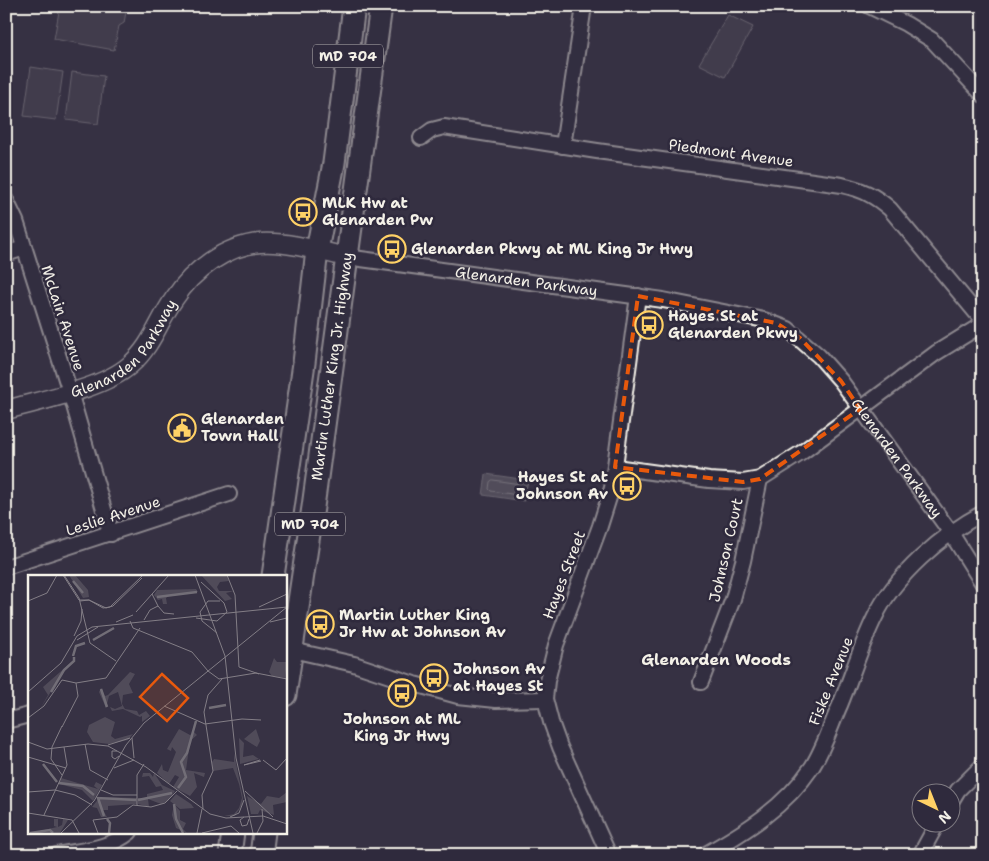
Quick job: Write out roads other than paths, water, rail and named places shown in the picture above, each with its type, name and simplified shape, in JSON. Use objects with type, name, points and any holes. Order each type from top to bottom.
[{"type":"main road","name":"Martin Luther King Jr. Highway","points":[[273,575],[304,363],[317,250],[334,164],[354,6]]},
{"type":"main road","name":"Martin Luther King Jr. Highway","points":[[286,680],[288,651],[381,6]]},
{"type":"main road","points":[[230,855],[233,834]]},
{"type":"main road","points":[[261,855],[264,834]]},
{"type":"street","points":[[563,146],[584,6]]},
{"type":"street","points":[[869,6],[906,24],[932,40],[983,95]]},
{"type":"street","name":"Piedmont Avenue","points":[[421,138],[432,130],[444,128],[832,184],[865,192],[874,196],[890,209],[983,322]]},
{"type":"street","name":"McLain Avenue","points":[[6,200],[16,221],[70,392],[111,534]]},
{"type":"street","name":"Glenarden Parkway","points":[[6,410],[70,392],[109,378],[130,365],[148,345],[183,286],[202,268],[234,249],[260,243],[317,250],[346,258],[638,296],[764,320],[788,329],[819,356],[841,381],[951,532],[983,584]]},
{"type":"street","points":[[6,254],[24,248]]},
{"type":"street","name":"Hayes Street","points":[[609,855],[560,748],[545,699],[547,681],[556,645],[612,488],[638,296]]},
{"type":"street","points":[[615,467],[709,480],[743,482],[760,479],[801,453],[936,353],[983,322]]},
{"type":"street","name":"Johnson Court","points":[[700,682],[733,599],[744,561],[760,479]]},
{"type":"street","name":"Leslie Avenue","points":[[6,567],[229,494]]},
{"type":"street","name":"Fiske Avenue","points":[[704,855],[757,822],[770,812],[800,782],[817,759],[863,643],[882,603],[904,575],[951,532],[983,513]]},
{"type":"street","points":[[288,651],[354,664],[458,696],[496,700],[545,699]]},
{"type":"street","points":[[6,722],[28,715]]},
{"type":"street","points":[[962,786],[983,764]]},
{"type":"street","points":[[56,855],[107,846],[127,834]]},
{"type":"street","points":[[920,855],[932,834]]},
{"type":"water","points":[[486,474],[528,480],[524,501],[483,495]]},
{"type":"place","name":"MLK Hw at Glenarden Pw","points":[[303,212]]},
{"type":"place","name":"Glenarden Pkwy at ML King Jr Hwy","points":[[392,249]]},
{"type":"place","name":"Hayes St at Glenarden Pkwy","points":[[649,325]]},
{"type":"place","name":"Glenarden Town Hall","points":[[182,428]]},
{"type":"place","name":"Hayes St at Johnson Av","points":[[627,486]]},
{"type":"place","name":"Martin Luther King Jr Hw at Johnson Av","points":[[320,624]]},
{"type":"place","name":"Johnson Av at Hayes St","points":[[434,678]]},
{"type":"place","name":"Johnson at ML King Jr Hwy","points":[[402,693]]},
{"type":"district","name":"Glenarden Woods","points":[[716,659]]}]
